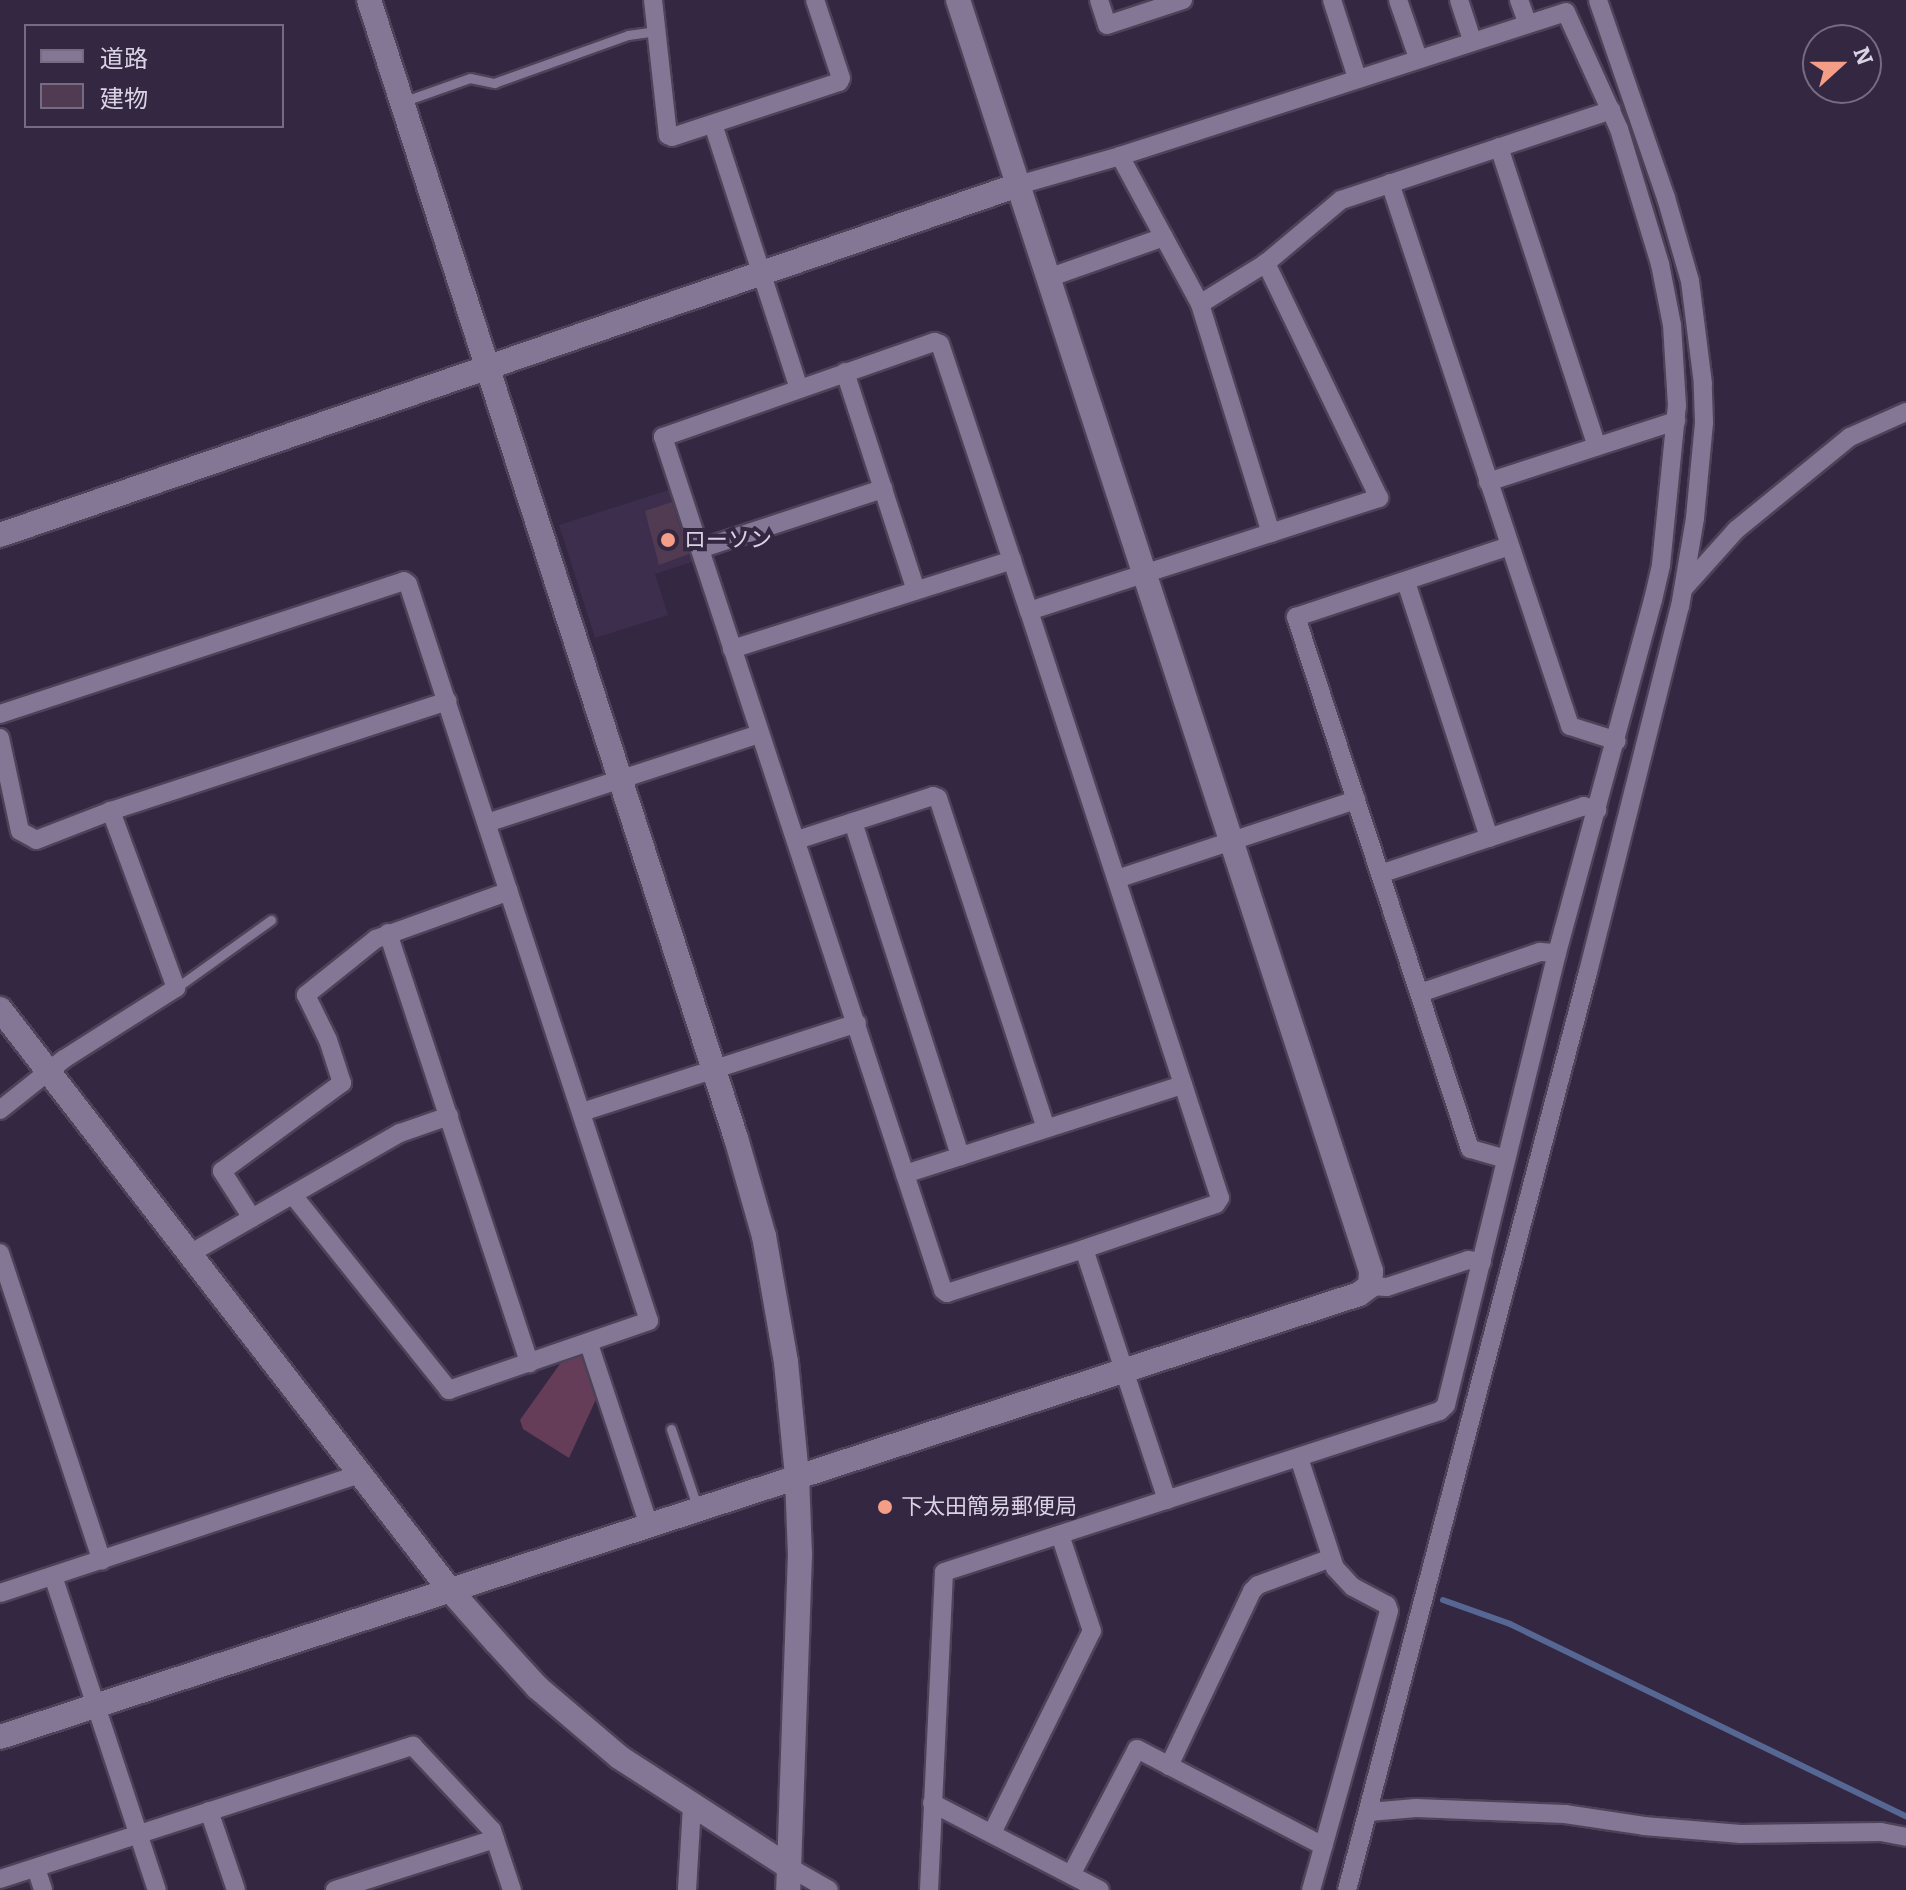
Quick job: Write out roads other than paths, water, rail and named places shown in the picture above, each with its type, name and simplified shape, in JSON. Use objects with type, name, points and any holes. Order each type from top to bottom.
[{"type":"street","points":[[369,0],[752,1190],[772,1275],[786,1362],[797,1477],[800,1554],[789,1878]]},
{"type":"street","points":[[653,0],[668,135],[672,137],[839,82],[841,78],[815,0]]},
{"type":"street","points":[[958,0],[1371,1271],[1370,1286]]},
{"type":"street","points":[[1099,0],[1107,25],[1183,0]]},
{"type":"street","points":[[1332,0],[1357,78]]},
{"type":"street","points":[[1398,0],[1418,58]]},
{"type":"street","points":[[1459,0],[1472,40]]},
{"type":"street","points":[[1519,0],[1527,22]]},
{"type":"street","points":[[1347,1890],[1684,588],[1695,518],[1704,422],[1695,312],[1680,242],[1598,0]]},
{"type":"street","points":[[0,535],[1018,185],[1120,156],[1527,22],[1566,12],[1611,110],[1669,299],[1676,421],[1661,565],[1617,741],[1557,953],[1446,1405],[1440,1411],[1299,1458],[944,1572],[929,1890]]},
{"type":"street","points":[[1200,304],[1266,263],[1341,200],[1611,110]]},
{"type":"street","points":[[713,124],[799,388]]},
{"type":"street","points":[[1499,147],[1597,446]]},
{"type":"street","points":[[1120,156],[1200,304],[1271,533]]},
{"type":"street","points":[[1390,183],[1570,726],[1617,741]]},
{"type":"street","points":[[1048,278],[1164,237]]},
{"type":"street","points":[[1029,611],[1379,498],[1266,263]]},
{"type":"street","points":[[935,342],[940,344],[1220,1198],[1216,1204],[947,1293],[943,1290],[663,437],[799,388],[935,342]]},
{"type":"street","points":[[845,372],[916,590]]},
{"type":"street","points":[[1684,588],[1736,530],[1850,437],[1906,412]]},
{"type":"street","points":[[1488,482],[1676,421]]},
{"type":"street","points":[[700,549],[883,489]]},
{"type":"street","points":[[1506,1159],[1470,1149],[1296,617],[1509,546]]},
{"type":"street","points":[[732,649],[1012,560]]},
{"type":"street","points":[[0,714],[404,581],[408,584],[649,1321],[589,1344],[445,1388],[293,1195]]},
{"type":"street","points":[[1406,582],[1489,838]]},
{"type":"street","points":[[0,738],[20,831],[36,840],[111,811],[447,701]]},
{"type":"street","points":[[487,823],[760,734]]},
{"type":"street","points":[[797,840],[933,796],[938,798],[1046,1128]]},
{"type":"street","points":[[1117,879],[1356,800]]},
{"type":"street","points":[[1380,874],[1584,806],[1597,810]]},
{"type":"street","points":[[0,1110],[48,1071],[176,988],[111,811]]},
{"type":"street","points":[[853,822],[960,1156]]},
{"type":"street","points":[[252,1218],[222,1171],[342,1083],[328,1040],[306,995],[388,933],[509,891]]},
{"type":"street","points":[[388,933],[529,1363]]},
{"type":"street","points":[[1420,993],[1540,952],[1557,953]]},
{"type":"street","points":[[0,1009],[363,1473],[450,1590],[538,1688],[580,1726],[789,1878],[829,1890]]},
{"type":"street","points":[[582,1112],[857,1023]]},
{"type":"street","points":[[905,1174],[1183,1085]]},
{"type":"street","points":[[191,1253],[400,1133],[449,1116]]},
{"type":"street","points":[[1084,1249],[1167,1500]]},
{"type":"street","points":[[0,1253],[102,1561]]},
{"type":"street","points":[[0,1737],[1359,1294],[1370,1286],[1387,1287],[1468,1260],[1482,1262]]},
{"type":"street","points":[[589,1344],[649,1525]]},
{"type":"street","points":[[1299,1458],[1331,1558],[1353,1587],[1387,1605],[1389,1611],[1311,1890]]},
{"type":"street","points":[[0,1593],[363,1473]]},
{"type":"street","points":[[992,1833],[1092,1631],[1060,1535]]},
{"type":"street","points":[[1169,1766],[1252,1591],[1258,1585],[1331,1558]]},
{"type":"street","points":[[53,1576],[157,1890]]},
{"type":"street","points":[[0,1879],[413,1746],[492,1830],[512,1890]]},
{"type":"street","points":[[1071,1875],[1134,1751],[1323,1846]]},
{"type":"street","points":[[932,1803],[1100,1890]]},
{"type":"street","points":[[687,1890],[692,1806]]},
{"type":"street","points":[[1369,1812],[1416,1808],[1565,1814],[1644,1826],[1741,1834],[1881,1832],[1906,1837]]},
{"type":"street","points":[[209,1811],[236,1890]]},
{"type":"street","points":[[335,1890],[495,1839]]},
{"type":"street","points":[[36,1868],[43,1890]]},
{"type":"lane","points":[[402,102],[470,78],[494,83],[590,48],[655,31]]},
{"type":"lane","points":[[176,988],[271,920]]},
{"type":"lane","points":[[671,1429],[698,1509]]},
{"type":"waterway","points":[[1443,1600],[1510,1624],[1906,1816]]},
{"type":"place","name":"ローソン","points":[[668,540]]},
{"type":"place","name":"下太田簡易郵便局","points":[[885,1507]]}]
